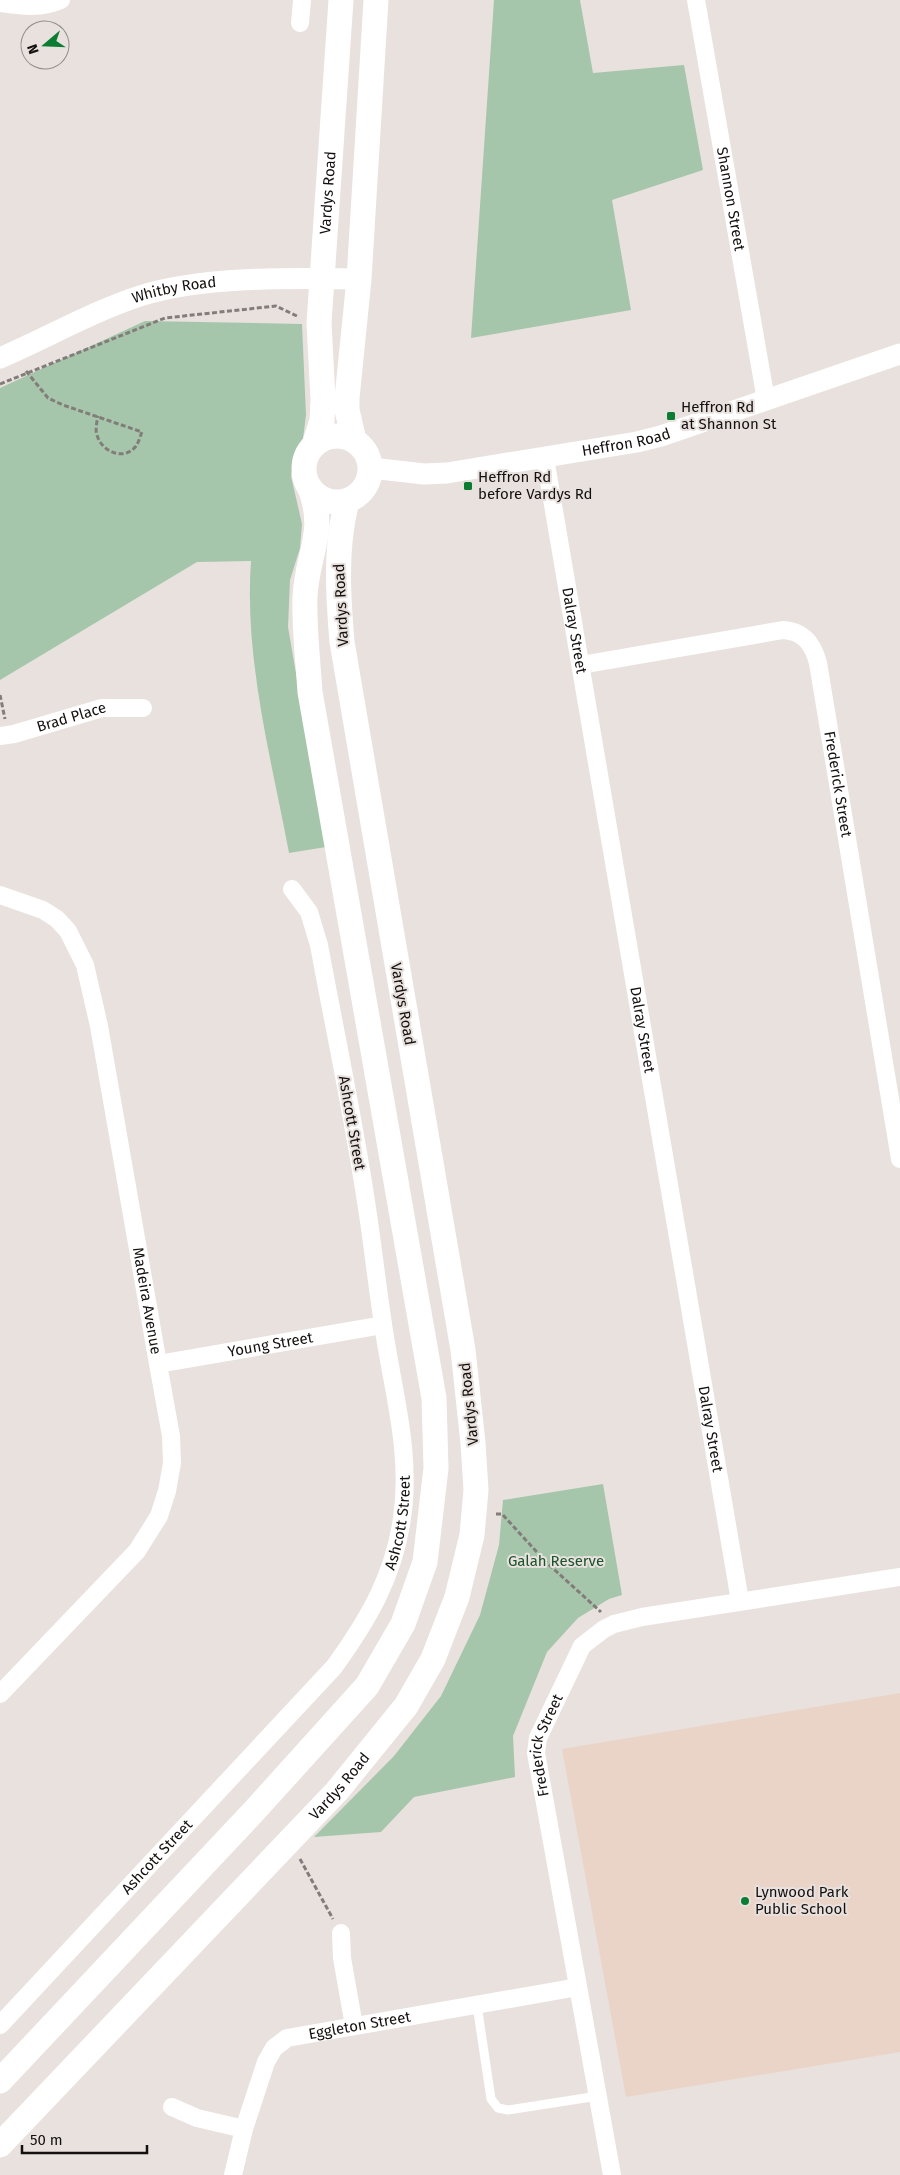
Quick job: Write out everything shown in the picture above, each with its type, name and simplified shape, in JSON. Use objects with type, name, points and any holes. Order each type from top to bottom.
[{"type":"main road","name":"Vardys Road","points":[[314,445],[322,421],[323,399],[319,323],[341,0]]},
{"type":"main road","points":[[354,440],[347,410],[347,398],[359,279],[376,0]]},
{"type":"main road","points":[[332,436],[344,436],[354,440],[362,447],[368,457],[370,468],[366,486],[360,494],[347,501],[334,502],[326,500],[310,488],[305,477],[304,466],[307,454],[314,445],[322,439],[332,436]]},
{"type":"main road","name":"Vardys Road","points":[[0,2081],[255,1810],[367,1686],[403,1624],[425,1562],[436,1468],[434,1398],[310,692],[305,595],[306,578],[317,532],[316,503],[310,488]]},
{"type":"main road","name":"Vardys Road","points":[[0,2145],[338,1791],[406,1706],[433,1659],[457,1597],[472,1535],[476,1490],[474,1443],[464,1350],[343,651],[338,544],[347,501]]},
{"type":"street","points":[[0,3],[38,7],[61,0]]},
{"type":"street","points":[[300,23],[302,0]]},
{"type":"street","name":"Shannon Street","points":[[696,0],[766,400]]},
{"type":"street","name":"Whitby Road","points":[[8,354],[110,307],[140,296],[170,289],[255,280],[359,279]]},
{"type":"street","name":"Heffron Road","points":[[370,468],[424,474],[447,473],[545,458],[661,436],[900,354]]},
{"type":"street","name":"Dalray Street","points":[[545,458],[740,1601]]},
{"type":"street","name":"Frederick Street","points":[[580,665],[783,630],[799,633],[810,642],[818,663],[900,1159]]},
{"type":"street","name":"Brad Place","points":[[2,728],[14,734],[102,708],[143,708]]},
{"type":"street","name":"Ashcott Street","points":[[0,2025],[334,1667],[375,1606],[391,1564],[402,1519],[406,1475],[397,1403],[383,1325],[367,1207],[319,945],[309,912],[292,889]]},
{"type":"street","name":"Madeira Avenue","points":[[0,895],[43,910],[57,919],[68,931],[86,965],[99,1026],[158,1364],[170,1436],[172,1463],[167,1491],[159,1516],[137,1551],[0,1694]]},
{"type":"street","name":"Young Street","points":[[158,1364],[383,1325]]},
{"type":"street","name":"Frederick Street","points":[[612,2175],[536,1747],[538,1738],[582,1646],[594,1635],[614,1624],[642,1617],[900,1577]]},
{"type":"street","points":[[341,1933],[342,1958],[354,2026]]},
{"type":"street","name":"Eggleton Street","points":[[233,2175],[244,2129],[266,2062],[269,2055],[280,2043],[296,2036],[578,1986]]},
{"type":"street","points":[[172,2107],[197,2118],[244,2129]]},
{"type":"lane","points":[[477,2005],[491,2099],[498,2108],[508,2110],[598,2096]]},
{"type":"path","points":[[0,384],[165,318],[276,306],[300,317],[300,326]]},
{"type":"path","points":[[8,354],[48,398],[63,405],[98,416],[142,432],[136,447],[128,452],[116,454],[104,449],[96,434],[98,416]]},
{"type":"path","points":[[0,695],[2,728]]},
{"type":"path","points":[[496,1514],[502,1514],[546,1562],[614,1624]]},
{"type":"path","points":[[299,1858],[341,1933]]},
{"type":"shaded area","name":"Lynwood Park Public School","points":[[900,1693],[900,2052],[626,2097],[562,1749]]},
{"type":"green space","points":[[494,0],[580,0],[593,73],[684,65],[703,170],[612,200],[631,310],[471,338]]},
{"type":"green space","points":[[145,321],[302,324],[306,415],[303,439],[295,456],[291,476],[302,524],[300,548],[290,580],[288,627],[326,847],[289,853],[267,744],[255,671],[251,634],[251,561],[197,562],[0,680],[0,388]]},
{"type":"green space","name":"Galah Reserve","points":[[603,1484],[622,1595],[609,1599],[578,1618],[547,1652],[513,1736],[515,1777],[414,1797],[381,1832],[314,1837],[394,1756],[441,1696],[480,1615],[499,1545],[503,1500]]},
{"type":"place","name":"Heffron Rd at Shannon St","points":[[671,416]]},
{"type":"place","name":"Heffron Rd before Vardys Rd","points":[[468,486]]},
{"type":"place","name":"Lynwood Park Public School","points":[[745,1901]]}]
